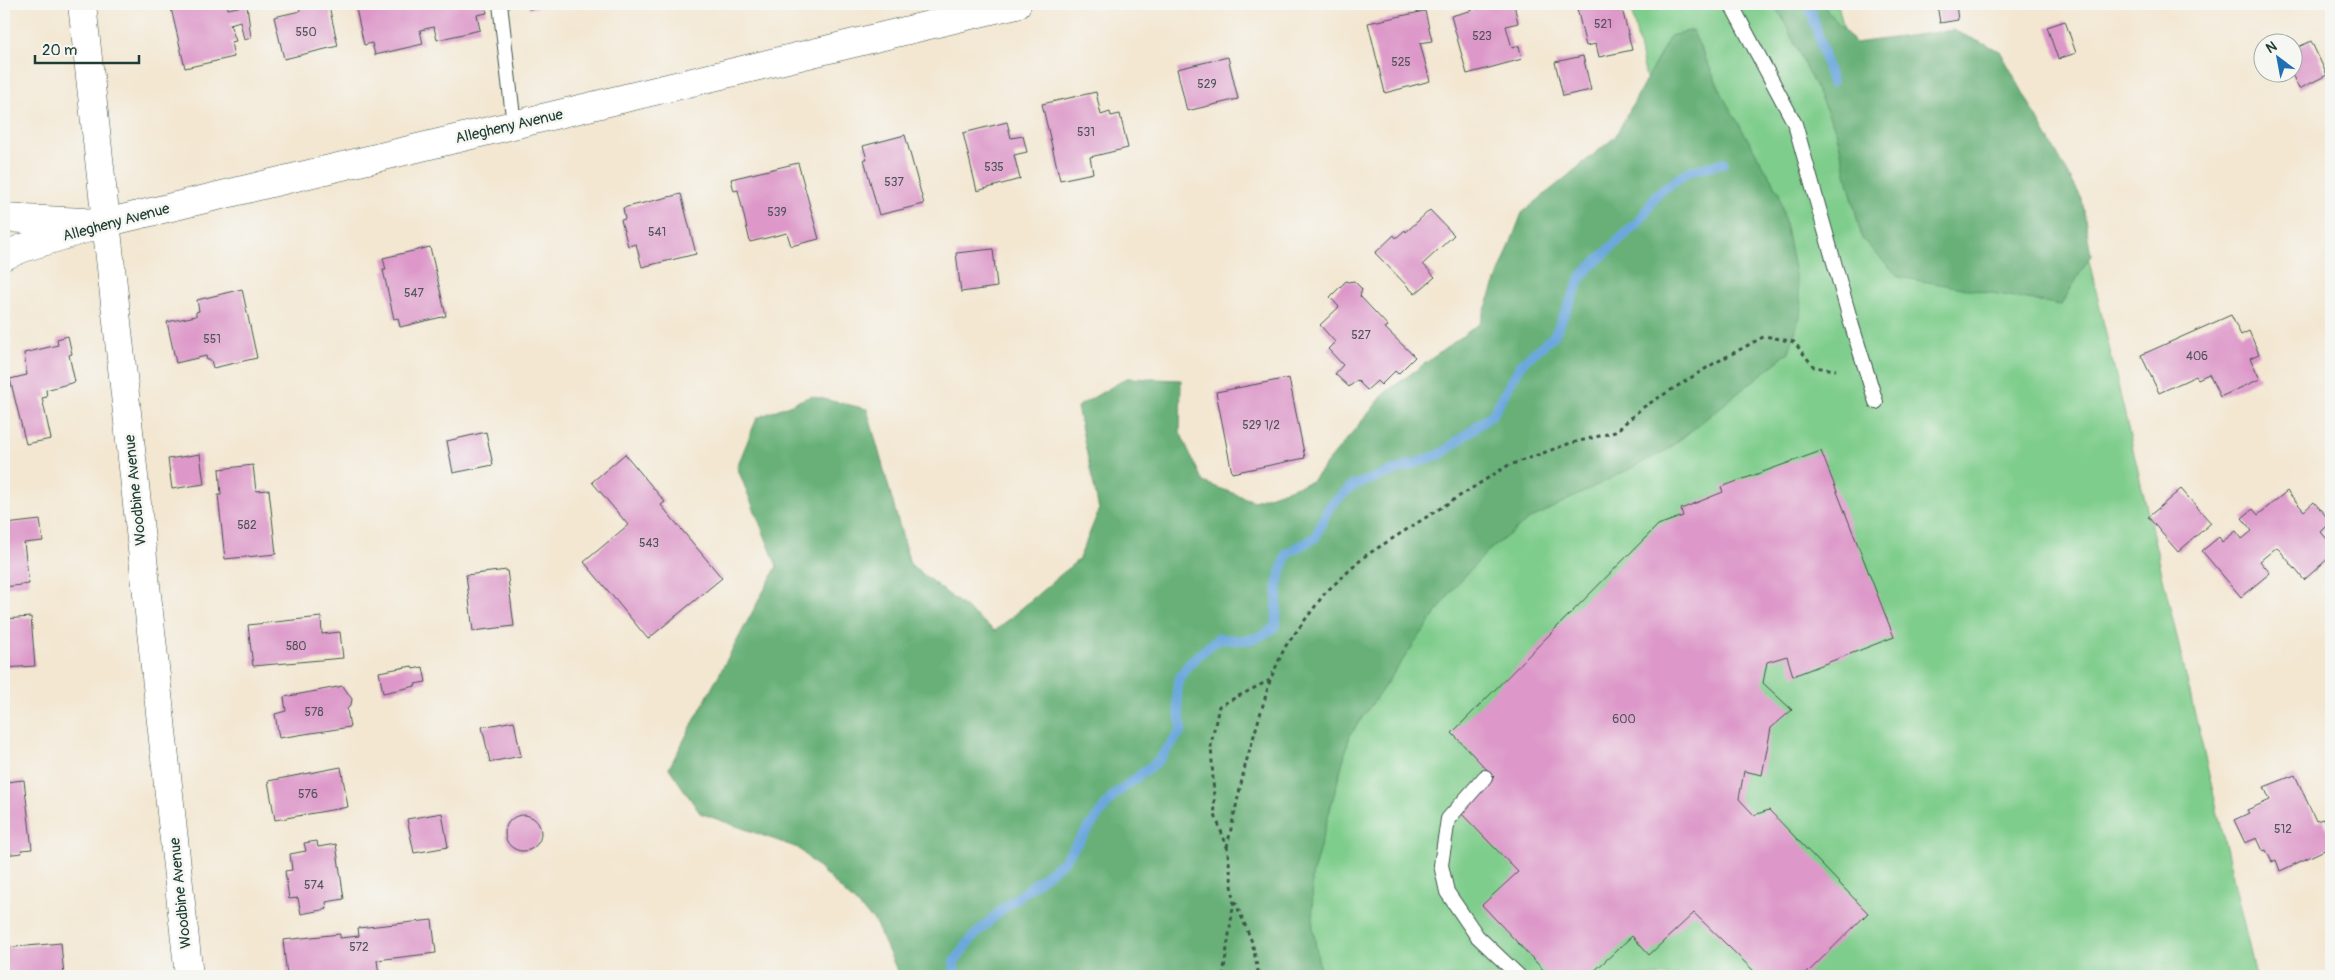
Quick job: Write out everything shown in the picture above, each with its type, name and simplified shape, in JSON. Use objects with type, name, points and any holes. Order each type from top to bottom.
[{"type":"street","name":"Woodbine Avenue","points":[[82,4],[190,976]]},
{"type":"street","name":"Allegheny Avenue","points":[[4,256],[23,248],[106,223],[1017,4]]},
{"type":"street","points":[[4,218],[106,223]]},
{"type":"lane","points":[[500,4],[514,125]]},
{"type":"lane","points":[[1731,4],[1795,124],[1852,326],[1876,402]]},
{"type":"lane","points":[[1485,777],[1448,820],[1442,865],[1447,892],[1477,936],[1520,976]]},
{"type":"path","points":[[1227,847],[1245,766],[1270,680],[1285,647],[1325,593],[1365,556],[1508,466],[1568,444],[1615,432],[1642,408],[1713,364],[1765,336],[1794,342],[1814,367],[1836,370]]},
{"type":"path","points":[[1258,976],[1252,942],[1234,900],[1227,847],[1215,815],[1211,744],[1219,706],[1270,680]]},
{"type":"path","points":[[1223,976],[1234,900]]},
{"type":"green space","points":[[1630,4],[1838,4],[1897,258],[2069,175],[2256,976],[1064,976],[1116,808],[1706,355]]},
{"type":"green space","points":[[1772,4],[1822,4],[1855,43],[1953,30],[2000,51],[2082,199],[2091,255],[2061,305],[1899,277],[1862,239],[1836,131],[1782,17]]},
{"type":"green space","points":[[1692,30],[1726,102],[1779,192],[1802,310],[1789,352],[1667,450],[1528,520],[1488,551],[1453,589],[1350,735],[1312,877],[1313,929],[1321,976],[897,976],[896,968],[875,922],[798,848],[700,813],[669,768],[777,566],[737,467],[757,418],[811,396],[867,409],[910,564],[995,631],[1079,559],[1099,510],[1077,407],[1127,378],[1181,380],[1180,432],[1203,482],[1254,501],[1312,481],[1386,392],[1480,323],[1522,213],[1615,137],[1670,36]]},
{"type":"building","points":[[170,4],[227,4],[228,9],[247,5],[251,38],[244,40],[240,21],[230,24],[236,41],[231,42],[234,57],[185,68]]},
{"type":"building","points":[[298,4],[317,4],[318,8],[329,6],[338,46],[284,59],[274,17],[300,11]]},
{"type":"building","points":[[355,4],[485,4],[487,13],[477,15],[480,30],[437,40],[434,27],[420,30],[423,44],[375,55],[372,43],[364,45]]},
{"type":"building","points":[[528,4],[548,4],[529,9]]},
{"type":"building","points":[[1471,4],[1514,4],[1518,23],[1506,26],[1512,48],[1519,46],[1522,59],[1467,74],[1451,16],[1473,10]]},
{"type":"building","points":[[1576,4],[1621,4],[1632,50],[1599,57],[1596,44],[1586,46]]},
{"type":"building","points":[[1937,4],[1956,4],[1958,20],[1940,23]]},
{"type":"building","points":[[1425,11],[1432,41],[1420,43],[1430,81],[1385,93],[1368,23]]},
{"type":"building","points":[[2065,21],[2076,53],[2058,59],[2047,27]]},
{"type":"building","points":[[2311,41],[2327,75],[2299,89],[2296,82],[2302,82],[2302,45]]},
{"type":"building","points":[[1583,56],[1591,90],[1563,96],[1555,62]]},
{"type":"building","points":[[1228,57],[1238,99],[1187,111],[1177,69]]},
{"type":"building","points":[[1096,92],[1101,115],[1110,112],[1111,116],[1120,114],[1128,148],[1090,157],[1093,173],[1060,180],[1042,104]]},
{"type":"building","points":[[1007,122],[1011,138],[1023,136],[1027,152],[1014,155],[1020,179],[977,191],[963,133]]},
{"type":"building","points":[[905,135],[924,204],[879,215],[864,159],[867,159],[863,146]]},
{"type":"building","points":[[798,163],[819,239],[791,246],[787,233],[750,242],[738,190],[734,191],[731,179]]},
{"type":"building","points":[[681,194],[696,254],[642,267],[636,244],[628,246],[621,220],[625,219],[623,208]]},
{"type":"building","points":[[1430,210],[1454,235],[1423,264],[1435,277],[1415,294],[1375,253],[1394,235],[1396,238],[1405,230],[1406,232]]},
{"type":"building","points":[[430,247],[446,316],[400,327],[398,318],[394,319],[383,270],[386,270],[383,258]]},
{"type":"building","points":[[993,249],[997,287],[961,292],[956,253]]},
{"type":"building","points":[[1346,281],[1354,281],[1362,289],[1360,296],[1388,326],[1385,328],[1415,357],[1398,374],[1395,371],[1381,385],[1377,381],[1367,390],[1357,380],[1349,387],[1335,374],[1343,365],[1328,349],[1335,342],[1320,325],[1339,307],[1330,297]]},
{"type":"building","points":[[242,289],[257,358],[213,368],[211,360],[207,360],[206,356],[176,363],[167,322],[196,316],[196,312],[199,311],[197,300]]},
{"type":"building","points":[[2231,315],[2241,335],[2249,331],[2259,354],[2250,358],[2260,379],[2220,397],[2209,374],[2198,379],[2196,376],[2159,393],[2141,355]]},
{"type":"building","points":[[68,336],[72,354],[69,355],[75,382],[46,390],[47,397],[42,398],[51,439],[26,444],[10,379],[27,375],[24,353],[58,345],[57,339]]},
{"type":"building","points":[[1289,378],[1305,458],[1232,473],[1216,392]]},
{"type":"building","points":[[486,432],[493,465],[453,473],[447,441]]},
{"type":"building","points":[[1821,451],[1894,637],[1793,676],[1787,656],[1767,662],[1763,683],[1792,710],[1771,728],[1762,775],[1744,771],[1739,799],[1754,815],[1769,810],[1868,913],[1804,976],[1759,976],[1694,913],[1649,955],[1632,936],[1589,976],[1549,976],[1482,905],[1518,872],[1459,811],[1494,777],[1452,733],[1658,525],[1683,516],[1681,509],[1723,492],[1721,487]]},
{"type":"building","points":[[200,454],[204,484],[172,489],[168,459]]},
{"type":"building","points":[[625,454],[665,502],[661,505],[722,578],[648,639],[584,562],[628,525],[592,482]]},
{"type":"building","points":[[253,465],[256,491],[269,490],[276,554],[225,559],[218,495],[221,495],[219,469]]},
{"type":"building","points":[[2181,489],[2211,523],[2178,552],[2148,517]]},
{"type":"building","points":[[2287,491],[2304,511],[2314,502],[2331,522],[2321,532],[2331,544],[2331,556],[2304,580],[2277,547],[2260,561],[2270,573],[2241,597],[2202,551],[2219,537],[2222,542],[2236,531],[2242,539],[2252,531],[2242,518],[2253,509],[2258,515]]},
{"type":"building","points":[[40,520],[43,541],[24,543],[29,584],[4,587],[4,532],[7,532],[6,524]]},
{"type":"building","points":[[507,570],[514,626],[473,631],[466,575]]},
{"type":"building","points":[[31,617],[35,666],[4,668],[4,619]]},
{"type":"building","points":[[321,617],[322,634],[340,632],[343,658],[253,666],[248,625]]},
{"type":"building","points":[[412,666],[413,669],[423,667],[426,682],[383,693],[379,672]]},
{"type":"building","points":[[343,686],[352,699],[351,705],[347,709],[350,727],[279,738],[275,714],[286,711],[284,697]]},
{"type":"building","points":[[514,721],[521,756],[490,762],[482,727]]},
{"type":"building","points":[[341,767],[348,807],[275,820],[268,781]]},
{"type":"building","points":[[2295,775],[2316,821],[2323,819],[2331,836],[2331,847],[2280,871],[2276,860],[2272,862],[2266,850],[2263,851],[2257,838],[2245,843],[2234,820],[2249,813],[2247,810],[2270,800],[2264,787]]},
{"type":"building","points":[[4,779],[6,779],[6,782],[24,780],[32,849],[21,850],[22,853],[4,855]]},
{"type":"building","points":[[442,813],[448,847],[414,853],[407,819]]},
{"type":"building","points":[[523,815],[535,821],[541,833],[535,845],[523,851],[511,845],[505,833],[511,821]]},
{"type":"building","points":[[317,841],[318,847],[336,844],[344,899],[326,902],[327,909],[301,914],[298,898],[289,899],[285,871],[292,870],[290,854],[306,851],[304,843]]},
{"type":"building","points":[[432,920],[436,953],[377,960],[379,976],[287,976],[283,940],[340,934],[340,938],[359,936],[358,928]]},
{"type":"building","points":[[61,943],[64,976],[4,976],[4,948]]},
{"type":"waterway","points":[[1809,4],[1832,83]]},
{"type":"waterway","points":[[955,976],[954,962],[972,938],[999,912],[1063,862],[1113,796],[1158,761],[1182,730],[1177,691],[1179,680],[1191,662],[1219,638],[1249,640],[1262,635],[1276,626],[1278,581],[1287,553],[1315,538],[1329,507],[1352,486],[1441,454],[1493,414],[1522,363],[1554,336],[1583,274],[1640,220],[1658,193],[1689,171],[1724,163]]}]
